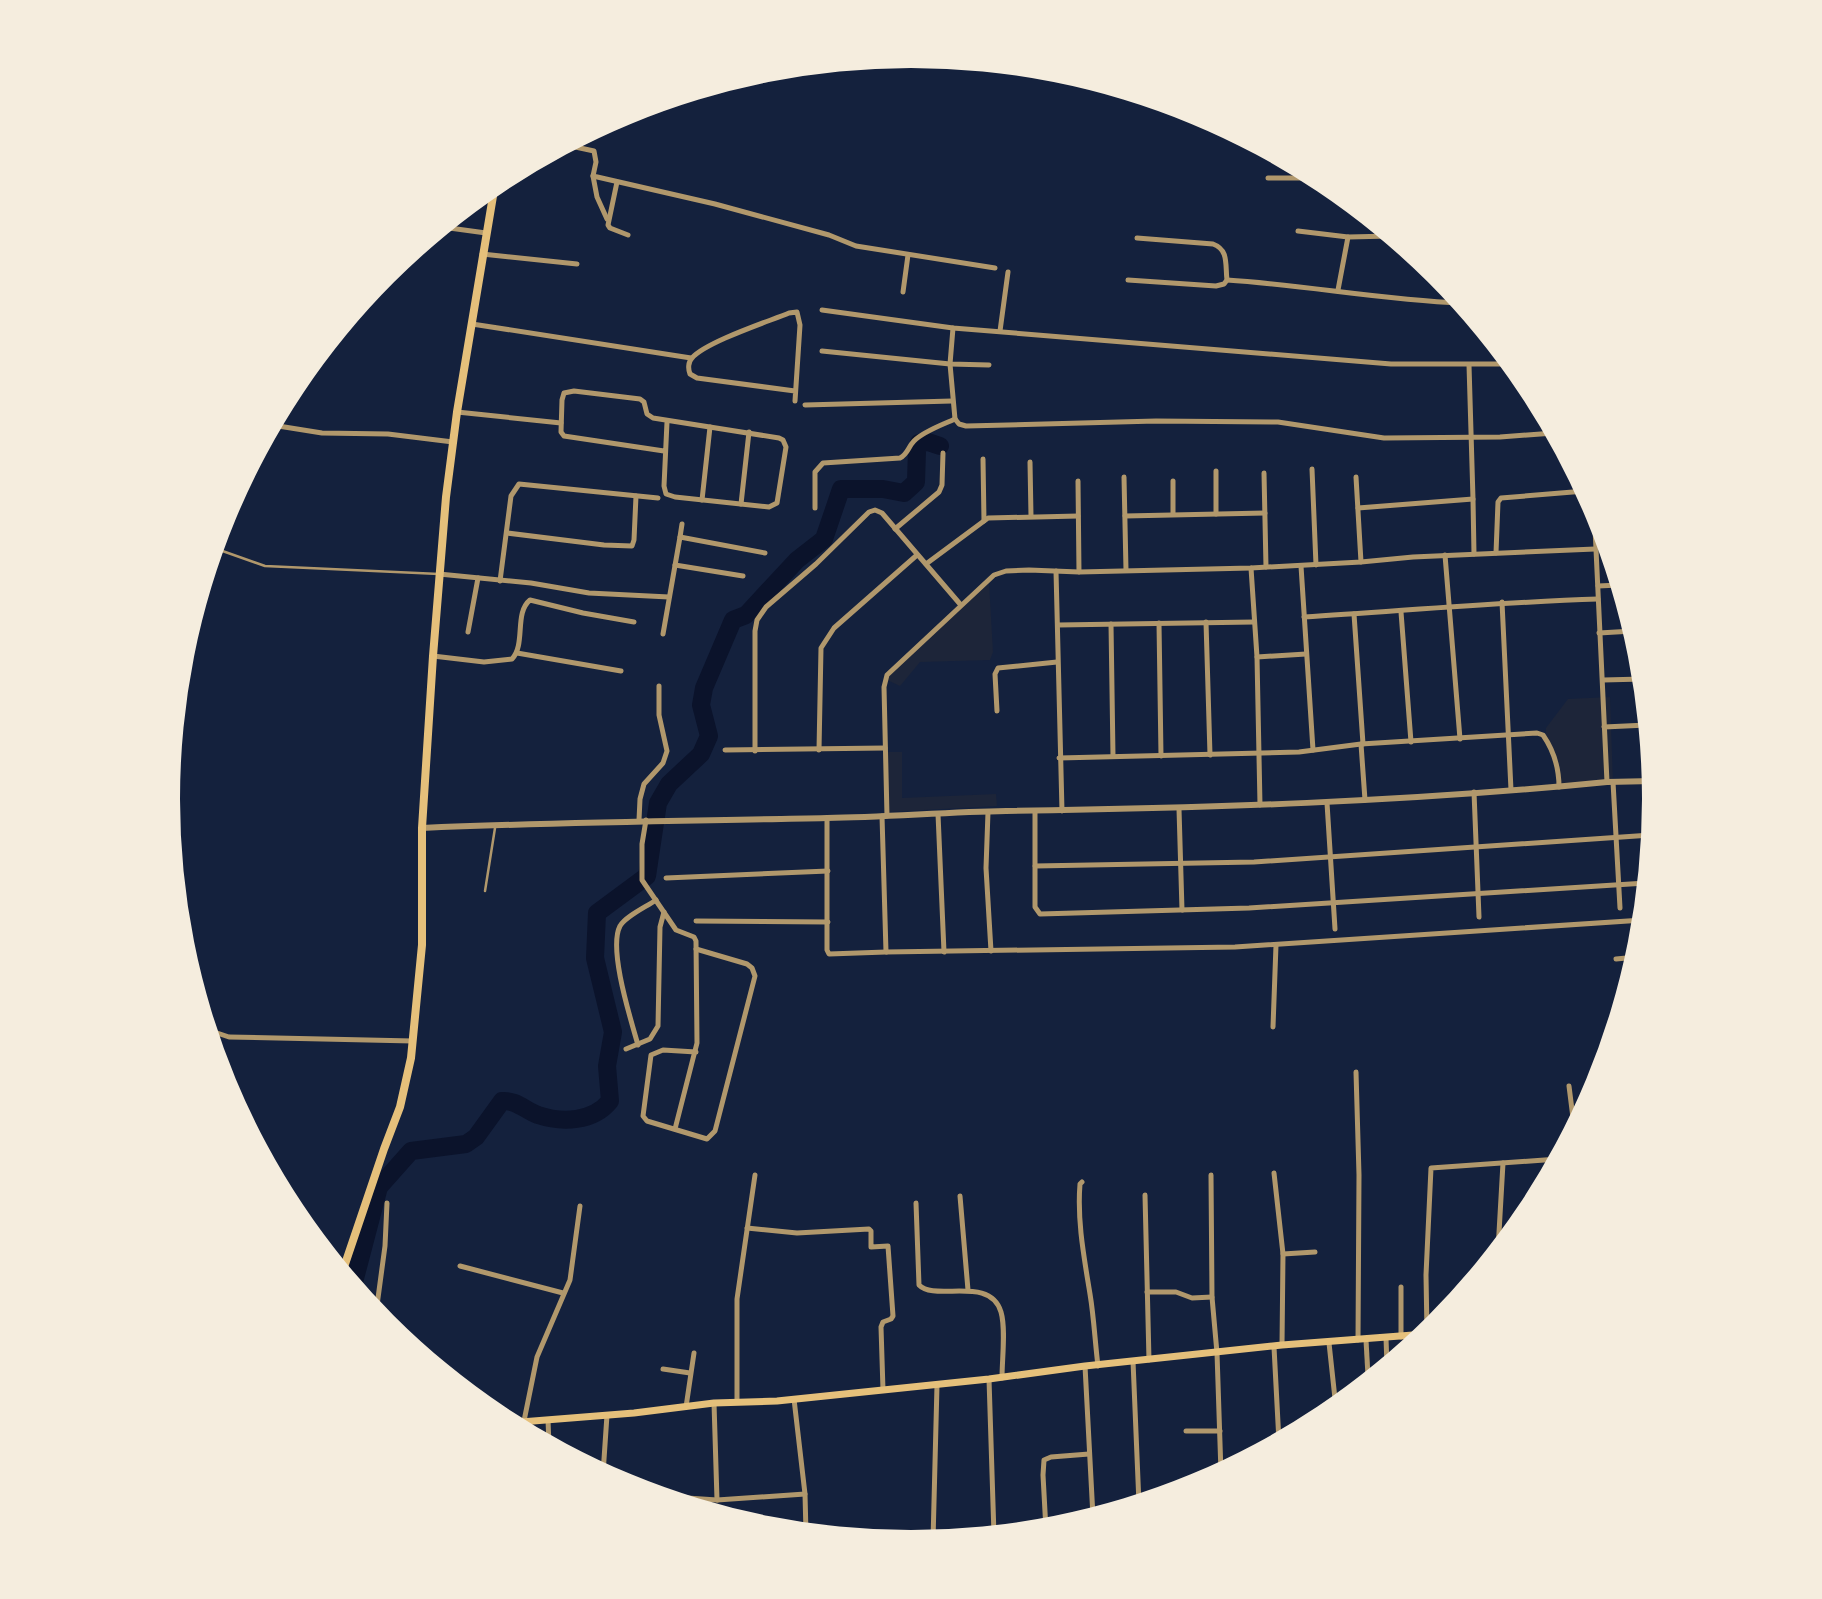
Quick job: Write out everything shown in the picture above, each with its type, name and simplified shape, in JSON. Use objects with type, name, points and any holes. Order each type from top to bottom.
[{"type":"highway","points":[[346,1263],[409,1075],[422,945],[422,828],[439,575],[457,412],[492,200]]},
{"type":"main road","points":[[526,1421],[714,1403],[794,1399],[1278,1346],[1407,1336]]},
{"type":"street","points":[[580,148],[594,151],[596,162],[593,176],[597,197],[610,228],[628,234]]},
{"type":"street","points":[[1268,178],[1292,175]]},
{"type":"street","points":[[593,176],[715,204],[829,235],[856,246],[995,268]]},
{"type":"street","points":[[608,220],[617,182]]},
{"type":"street","points":[[454,229],[486,233]]},
{"type":"street","points":[[1297,231],[1348,237],[1377,236]]},
{"type":"street","points":[[1338,290],[1348,237]]},
{"type":"street","points":[[1128,280],[1216,286],[1227,280],[1224,251],[1221,247],[1213,244],[1137,238]]},
{"type":"street","points":[[482,254],[577,264]]},
{"type":"street","points":[[903,292],[908,256]]},
{"type":"street","points":[[1004,331],[1008,272]]},
{"type":"street","points":[[1227,280],[1338,290],[1394,300],[1447,302]]},
{"type":"street","points":[[822,310],[953,328],[1391,364],[1498,364]]},
{"type":"street","points":[[472,324],[691,358],[717,342],[797,312],[800,325],[795,401]]},
{"type":"street","points":[[953,328],[950,364],[952,401],[955,419],[966,426],[1156,421],[1278,422],[1384,438],[1544,433]]},
{"type":"street","points":[[822,351],[950,364],[989,365]]},
{"type":"street","points":[[691,358],[689,372],[697,378],[795,391]]},
{"type":"street","points":[[1469,365],[1474,554]]},
{"type":"street","points":[[664,451],[567,438],[561,432],[563,396],[567,391],[574,391],[643,400],[650,417],[667,422],[750,432],[783,440],[786,444],[777,503],[769,507],[666,494],[664,451],[667,422]]},
{"type":"street","points":[[805,405],[952,401]]},
{"type":"street","points":[[457,412],[561,423]]},
{"type":"street","points":[[815,508],[815,472],[823,463],[900,458],[906,455],[914,442],[923,435],[955,419]]},
{"type":"street","points":[[282,427],[322,433],[388,435],[453,442]]},
{"type":"street","points":[[702,500],[710,427]]},
{"type":"street","points":[[741,504],[750,432]]},
{"type":"street","points":[[895,529],[939,492],[942,485],[943,453]]},
{"type":"street","points":[[983,459],[984,522]]},
{"type":"street","points":[[1030,462],[1031,516]]},
{"type":"street","points":[[1312,469],[1316,565]]},
{"type":"street","points":[[1216,471],[1216,514]]},
{"type":"street","points":[[1264,473],[1266,567]]},
{"type":"street","points":[[1124,477],[1126,570]]},
{"type":"street","points":[[1356,477],[1361,562]]},
{"type":"street","points":[[1078,481],[1079,572]]},
{"type":"street","points":[[1173,481],[1173,514]]},
{"type":"street","points":[[500,581],[511,496],[519,484],[658,498]]},
{"type":"street","points":[[1496,553],[1498,502],[1501,498],[1574,492]]},
{"type":"street","points":[[507,533],[604,545],[632,545],[636,496]]},
{"type":"street","points":[[1358,508],[1473,499]]},
{"type":"street","points":[[755,751],[755,631],[760,615],[871,511],[881,512],[960,604]]},
{"type":"street","points":[[1125,516],[1265,513]]},
{"type":"street","points":[[926,564],[991,517],[1078,516]]},
{"type":"street","points":[[663,634],[682,524]]},
{"type":"street","points":[[680,537],[765,553]]},
{"type":"street","points":[[1595,543],[1604,727],[1616,837],[1620,908]]},
{"type":"street","points":[[886,951],[884,687],[887,675],[994,575],[1006,571],[1079,572],[1301,566],[1445,555],[1595,549]]},
{"type":"street","points":[[819,750],[823,643],[834,628],[918,555]]},
{"type":"street","points":[[1445,555],[1460,739]]},
{"type":"street","points":[[675,565],[743,576]]},
{"type":"street","points":[[1301,566],[1313,750]]},
{"type":"street","points":[[1251,568],[1260,805]]},
{"type":"street","points":[[1056,571],[1062,811]]},
{"type":"street","points":[[439,575],[531,583],[589,593],[669,597]]},
{"type":"street","points":[[468,632],[478,578]]},
{"type":"street","points":[[1598,586],[1610,585]]},
{"type":"street","points":[[1304,617],[1401,612],[1502,602],[1598,599]]},
{"type":"street","points":[[433,656],[495,662],[512,659],[517,653],[525,606],[530,600],[634,622]]},
{"type":"street","points":[[1502,602],[1511,790]]},
{"type":"street","points":[[1401,612],[1411,742]]},
{"type":"street","points":[[1354,614],[1366,800]]},
{"type":"street","points":[[1206,622],[1210,755]]},
{"type":"street","points":[[1058,625],[1254,622]]},
{"type":"street","points":[[1159,623],[1161,756]]},
{"type":"street","points":[[1111,624],[1113,757]]},
{"type":"street","points":[[1599,632],[1622,631]]},
{"type":"street","points":[[517,653],[621,671]]},
{"type":"street","points":[[1256,657],[1307,654]]},
{"type":"street","points":[[997,711],[995,674],[998,668],[1057,662]]},
{"type":"street","points":[[1603,680],[1632,679]]},
{"type":"street","points":[[659,686],[659,715],[667,751],[663,763],[644,784],[640,799],[647,820],[642,845],[642,873],[645,884],[677,931],[695,938],[696,949],[696,1052],[675,1129]]},
{"type":"street","points":[[1604,727],[1638,725]]},
{"type":"street","points":[[1059,758],[1258,754],[1362,744],[1537,733],[1543,735],[1556,760],[1559,787]]},
{"type":"street","points":[[725,750],[885,748]]},
{"type":"street","points":[[422,828],[647,820],[827,818],[988,811],[1179,809],[1327,803],[1642,781]]},
{"type":"street","points":[[1474,792],[1479,917]]},
{"type":"street","points":[[1327,803],[1335,929]]},
{"type":"street","points":[[1179,809],[1182,910]]},
{"type":"street","points":[[988,811],[986,868],[991,951]]},
{"type":"street","points":[[1035,811],[1035,907],[1040,914],[1334,904],[1637,884]]},
{"type":"street","points":[[938,814],[944,951]]},
{"type":"street","points":[[827,818],[829,954],[1276,945],[1632,921]]},
{"type":"street","points":[[1035,866],[1180,864],[1641,836]]},
{"type":"street","points":[[666,878],[828,871]]},
{"type":"street","points":[[638,1045],[621,982],[618,931],[622,923],[656,900]]},
{"type":"street","points":[[626,1049],[652,1037],[658,1026],[660,927],[664,912]]},
{"type":"street","points":[[696,921],[828,922]]},
{"type":"street","points":[[1273,1027],[1276,945]]},
{"type":"street","points":[[696,949],[749,965],[755,976],[715,1131],[710,1138],[704,1139],[647,1121],[643,1116],[649,1061],[653,1053],[660,1050],[696,1052]]},
{"type":"street","points":[[1616,959],[1624,958]]},
{"type":"street","points":[[219,1034],[229,1037],[413,1041]]},
{"type":"street","points":[[1356,1072],[1362,1340],[1367,1371]]},
{"type":"street","points":[[1569,1086],[1572,1112]]},
{"type":"street","points":[[1426,1319],[1431,1168],[1547,1160]]},
{"type":"street","points":[[1499,1234],[1503,1163]]},
{"type":"street","points":[[1274,1173],[1283,1254],[1278,1346],[1279,1432]]},
{"type":"street","points":[[737,1402],[737,1299],[755,1175]]},
{"type":"street","points":[[1212,1175],[1212,1297],[1221,1461]]},
{"type":"street","points":[[1082,1182],[1079,1194],[1079,1231],[1091,1297],[1098,1366]]},
{"type":"street","points":[[1145,1195],[1149,1360]]},
{"type":"street","points":[[960,1196],[968,1290]]},
{"type":"street","points":[[378,1300],[385,1246],[387,1202]]},
{"type":"street","points":[[916,1203],[919,1285],[931,1292],[968,1290],[990,1299],[1001,1312],[1002,1378]]},
{"type":"street","points":[[524,1420],[537,1357],[562,1293],[570,1280],[580,1206]]},
{"type":"street","points":[[747,1228],[797,1233],[869,1229],[870,1246],[888,1246],[893,1316],[891,1320],[883,1322],[881,1327],[883,1390]]},
{"type":"street","points":[[1283,1254],[1315,1252]]},
{"type":"street","points":[[460,1266],[562,1293]]},
{"type":"street","points":[[1401,1287],[1401,1337]]},
{"type":"street","points":[[1147,1292],[1176,1292],[1192,1298],[1212,1297]]},
{"type":"street","points":[[1386,1338],[1387,1354]]},
{"type":"street","points":[[1329,1343],[1335,1395]]},
{"type":"street","points":[[686,1407],[694,1353]]},
{"type":"street","points":[[1133,1361],[1139,1494]]},
{"type":"street","points":[[1085,1366],[1092,1508]]},
{"type":"street","points":[[663,1369],[690,1373]]},
{"type":"street","points":[[989,1379],[994,1525]]},
{"type":"street","points":[[933,1530],[937,1385]]},
{"type":"street","points":[[794,1399],[806,1523]]},
{"type":"street","points":[[714,1403],[717,1500]]},
{"type":"street","points":[[604,1462],[607,1415]]},
{"type":"street","points":[[548,1420],[549,1435]]},
{"type":"street","points":[[1186,1431],[1220,1431]]},
{"type":"street","points":[[1045,1518],[1044,1460],[1089,1454]]},
{"type":"street","points":[[698,1499],[805,1494]]},
{"type":"lane","points":[[224,551],[265,566],[439,575]]},
{"type":"lane","points":[[485,891],[495,825]]},
{"type":"shaded area","points":[[989,582],[993,652],[990,660],[920,662],[900,686],[885,679]]},
{"type":"shaded area","points":[[1610,697],[1613,784],[1559,784],[1552,751],[1546,740],[1546,728],[1568,699]]},
{"type":"shaded area","points":[[885,752],[902,752],[902,798],[996,794],[997,806],[887,812]]},
{"type":"waterway","points":[[356,1276],[379,1187],[411,1151],[466,1144],[476,1137],[502,1101],[516,1104],[538,1115],[567,1120],[586,1117],[610,1101],[607,1066],[613,1032],[595,958],[597,913],[647,876],[658,803],[669,784],[701,754],[709,736],[701,705],[704,688],[733,620],[746,615],[797,560],[824,539],[841,489],[883,489],[904,493],[916,482],[919,443],[928,442],[940,446]]}]
